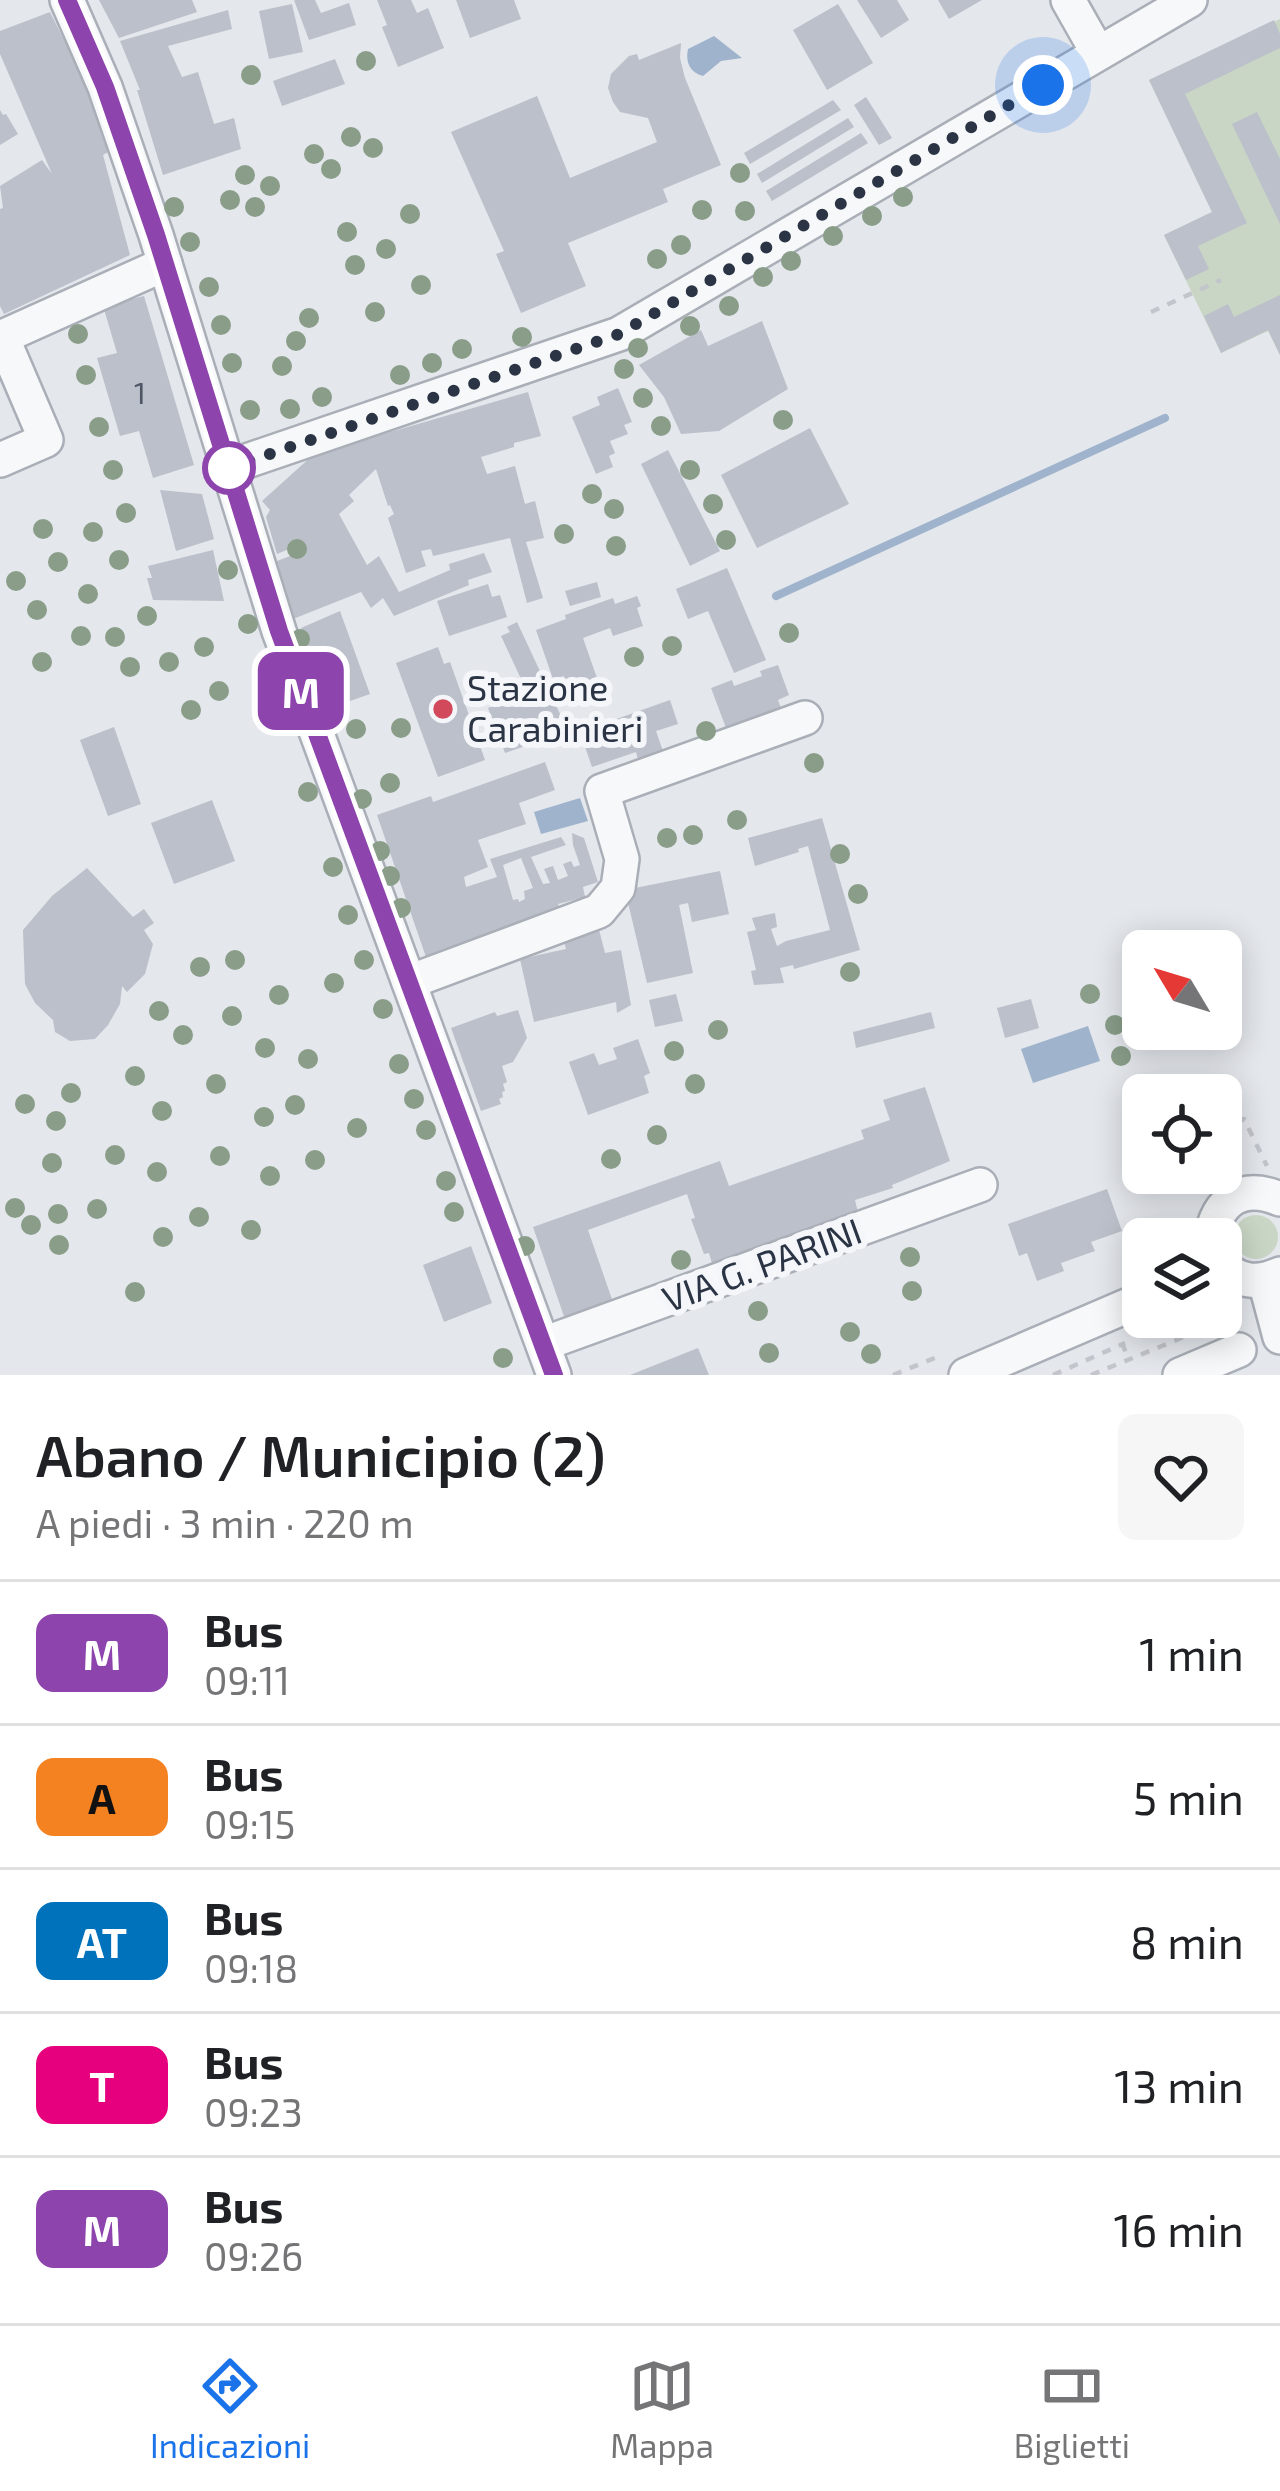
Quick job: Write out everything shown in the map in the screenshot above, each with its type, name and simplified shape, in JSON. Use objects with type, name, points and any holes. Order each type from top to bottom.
[{"type":"street","points":[[67,0],[105,87],[165,264],[279,631],[549,1360]]},
{"type":"street","points":[[1068,0],[1098,53]]},
{"type":"street","points":[[229,467],[619,334],[1190,0]]},
{"type":"street","points":[[0,460],[46,440],[1,338],[165,264]]},
{"type":"street","points":[[409,982],[599,911],[618,888],[622,859],[602,791],[805,718]]},
{"type":"street","name":"VIA G. PARINI","points":[[549,1360],[721,1280],[980,1186]]},
{"type":"street","points":[[1215,1218],[1226,1203],[1244,1193],[1277,1186]]},
{"type":"street","points":[[1242,1279],[1273,1278],[1280,1336]]},
{"type":"street","points":[[966,1375],[1122,1323]]},
{"type":"street","points":[[1180,1375],[1239,1350]]},
{"type":"path","points":[[1151,312],[1221,280]]},
{"type":"path","points":[[1242,1120],[1277,1186]]},
{"type":"path","points":[[1053,1375],[1133,1338]]},
{"type":"green space","points":[[1280,19],[1280,355],[1268,331],[1221,353],[1164,235],[1212,212],[1149,80]]},
{"type":"green space","points":[[1248,1217],[1264,1217],[1276,1229],[1276,1245],[1264,1257],[1242,1253],[1242,1221]]},
{"type":"water","points":[[714,36],[742,58],[721,61],[698,75],[690,66],[688,49]]},
{"type":"water","points":[[580,798],[588,821],[541,834],[534,812]]},
{"type":"water","points":[[1088,1026],[1100,1061],[1033,1083],[1021,1049]]},
{"type":"building","points":[[99,0],[192,0],[197,12],[119,38]]},
{"type":"building","points":[[294,0],[315,0],[321,13],[349,3],[356,25],[309,40]]},
{"type":"building","points":[[377,0],[411,0],[417,13],[428,8],[444,48],[398,67]]},
{"type":"building","points":[[456,0],[514,0],[521,19],[470,38]]},
{"type":"building","points":[[857,0],[897,0],[909,20],[881,38]]},
{"type":"building","points":[[938,0],[982,0],[949,19]]},
{"type":"building","points":[[292,4],[303,52],[269,59],[259,11]]},
{"type":"building","points":[[838,4],[873,63],[827,90],[793,30]]},
{"type":"building","points":[[228,10],[232,29],[168,46],[182,77],[198,72],[214,124],[234,118],[241,149],[163,175],[140,90],[120,41]]},
{"type":"building","points":[[50,12],[92,96],[130,255],[4,314],[0,306],[0,186],[42,160],[52,174],[0,54],[0,31]]},
{"type":"building","points":[[1274,20],[1280,48],[1185,94],[1247,223],[1198,246],[1209,269],[1186,280],[1164,235],[1212,212],[1149,80]]},
{"type":"building","points":[[681,43],[685,78],[721,165],[663,189],[668,202],[568,243],[586,286],[521,313],[496,254],[504,251],[451,132],[537,96],[570,178],[657,142],[648,118],[620,112],[613,102],[608,88],[611,74],[629,56],[637,54],[639,60]]},
{"type":"building","points":[[335,59],[345,84],[282,106],[273,81]]},
{"type":"building","points":[[866,97],[892,138],[879,145],[854,105]]},
{"type":"building","points":[[833,100],[841,110],[750,164],[744,153]]},
{"type":"building","points":[[0,110],[18,134],[0,145]]},
{"type":"building","points":[[1257,112],[1280,159],[1280,224],[1232,124]]},
{"type":"building","points":[[848,118],[854,127],[762,183],[757,174]]},
{"type":"building","points":[[861,133],[868,143],[772,201],[766,191]]},
{"type":"building","points":[[1280,295],[1280,355],[1268,330],[1221,353],[1204,316],[1228,304],[1234,317]]},
{"type":"building","points":[[144,296],[194,465],[153,478],[139,431],[120,436],[97,358],[117,353],[103,306]]},
{"type":"building","points":[[762,321],[788,389],[719,431],[681,434],[664,397],[639,365],[701,330],[708,346]]},
{"type":"building","points":[[618,388],[632,422],[624,425],[628,434],[610,441],[613,467],[596,474],[572,417],[600,405],[597,397]]},
{"type":"building","points":[[528,392],[541,436],[481,457],[487,474],[515,466],[525,504],[535,501],[544,538],[526,542],[543,598],[527,603],[510,538],[433,556],[431,549],[421,551],[426,566],[406,573],[388,518],[394,514],[376,469],[349,495],[354,501],[339,514],[367,565],[379,556],[399,592],[450,570],[449,564],[484,553],[492,572],[394,616],[383,598],[371,608],[361,592],[293,619],[272,563],[303,551],[301,544],[277,554],[266,517],[270,510],[262,501],[313,455],[354,436],[356,442]]},
{"type":"building","points":[[810,428],[849,504],[757,548],[721,475]]},
{"type":"building","points":[[668,450],[720,551],[690,566],[641,464]]},
{"type":"building","points":[[160,490],[202,494],[214,539],[176,551]]},
{"type":"building","points":[[213,550],[224,601],[153,600],[148,566]]},
{"type":"building","points":[[727,568],[766,660],[734,673],[708,611],[688,619],[676,589]]},
{"type":"building","points":[[597,582],[601,597],[570,606],[565,591]]},
{"type":"building","points":[[488,584],[492,597],[500,595],[507,617],[449,636],[437,601]]},
{"type":"building","points":[[637,596],[643,626],[613,636],[610,628],[583,638],[598,681],[569,691],[564,676],[553,679],[536,630],[613,598],[615,604]]},
{"type":"building","points":[[340,611],[370,694],[333,707],[301,628]]},
{"type":"building","points":[[517,622],[568,731],[505,753],[488,708],[528,694],[501,636]]},
{"type":"building","points":[[438,647],[444,664],[450,662],[485,760],[438,777],[396,663]]},
{"type":"building","points":[[778,665],[789,695],[778,700],[781,708],[726,728],[711,688],[732,680],[734,686]]},
{"type":"building","points":[[670,700],[678,724],[656,731],[664,754],[639,763],[636,752],[592,767],[580,732]]},
{"type":"building","points":[[114,727],[141,804],[108,816],[80,740]]},
{"type":"building","points":[[545,762],[555,790],[519,803],[526,824],[478,840],[488,867],[464,877],[466,887],[497,877],[490,859],[561,837],[566,845],[531,857],[543,884],[550,883],[544,869],[553,866],[558,880],[568,876],[563,864],[580,865],[572,833],[584,838],[598,882],[583,887],[585,897],[558,904],[562,913],[427,960],[377,815],[431,796],[433,802]],"holes":[[[521,858],[533,888],[524,891],[525,899],[513,900],[503,865]]]},
{"type":"building","points":[[212,800],[235,861],[174,884],[151,823]]},
{"type":"building","points":[[822,818],[860,950],[794,969],[793,965],[780,968],[784,983],[754,985],[751,971],[756,970],[747,932],[756,930],[752,918],[775,913],[777,927],[771,929],[777,946],[830,930],[808,846],[755,866],[748,838]]},
{"type":"building","points":[[87,868],[133,917],[144,909],[154,923],[144,930],[153,944],[145,974],[127,992],[122,986],[120,1004],[108,1025],[95,1039],[70,1041],[55,1032],[53,1020],[35,1003],[25,984],[23,930],[52,896]]},
{"type":"building","points":[[720,871],[729,914],[692,922],[688,903],[679,905],[693,973],[647,983],[625,890]]},
{"type":"building","points":[[596,918],[605,953],[621,950],[631,1005],[617,1013],[616,1002],[534,1022],[520,959],[566,949],[560,926]]},
{"type":"building","points":[[676,994],[683,1021],[655,1027],[649,1000]]},
{"type":"building","points":[[1031,999],[1039,1028],[1005,1038],[997,1008]]},
{"type":"building","points":[[518,1010],[527,1038],[513,1062],[502,1066],[507,1082],[501,1104],[481,1111],[451,1028],[495,1012],[497,1016]]},
{"type":"building","points":[[931,1012],[935,1028],[856,1048],[853,1032]]},
{"type":"building","points":[[638,1039],[650,1073],[644,1076],[649,1093],[588,1115],[569,1062],[594,1053],[599,1065],[617,1059],[613,1048]]},
{"type":"building","points":[[925,1087],[950,1161],[855,1200],[858,1212],[713,1267],[691,1219],[695,1218],[687,1194],[588,1230],[615,1308],[567,1325],[533,1227],[720,1161],[729,1186],[864,1139],[861,1130],[890,1120],[883,1100]]},
{"type":"building","points":[[1107,1189],[1122,1231],[1091,1242],[1095,1251],[1061,1263],[1064,1271],[1037,1281],[1027,1253],[1019,1256],[1008,1224]]},
{"type":"building","points":[[471,1246],[492,1303],[444,1322],[423,1265]]},
{"type":"building","points":[[698,1348],[709,1375],[630,1375]]},
{"type":"waterway","points":[[776,596],[1165,418]]},
{"type":"bus line","name":"M","points":[[67,0],[105,87],[156,235],[279,631],[554,1375]]},
{"type":"place","name":"Stazione Carabinieri","points":[[443,709]]},
{"type":"route","points":[[229,468],[619,334],[1043,85]]}]
